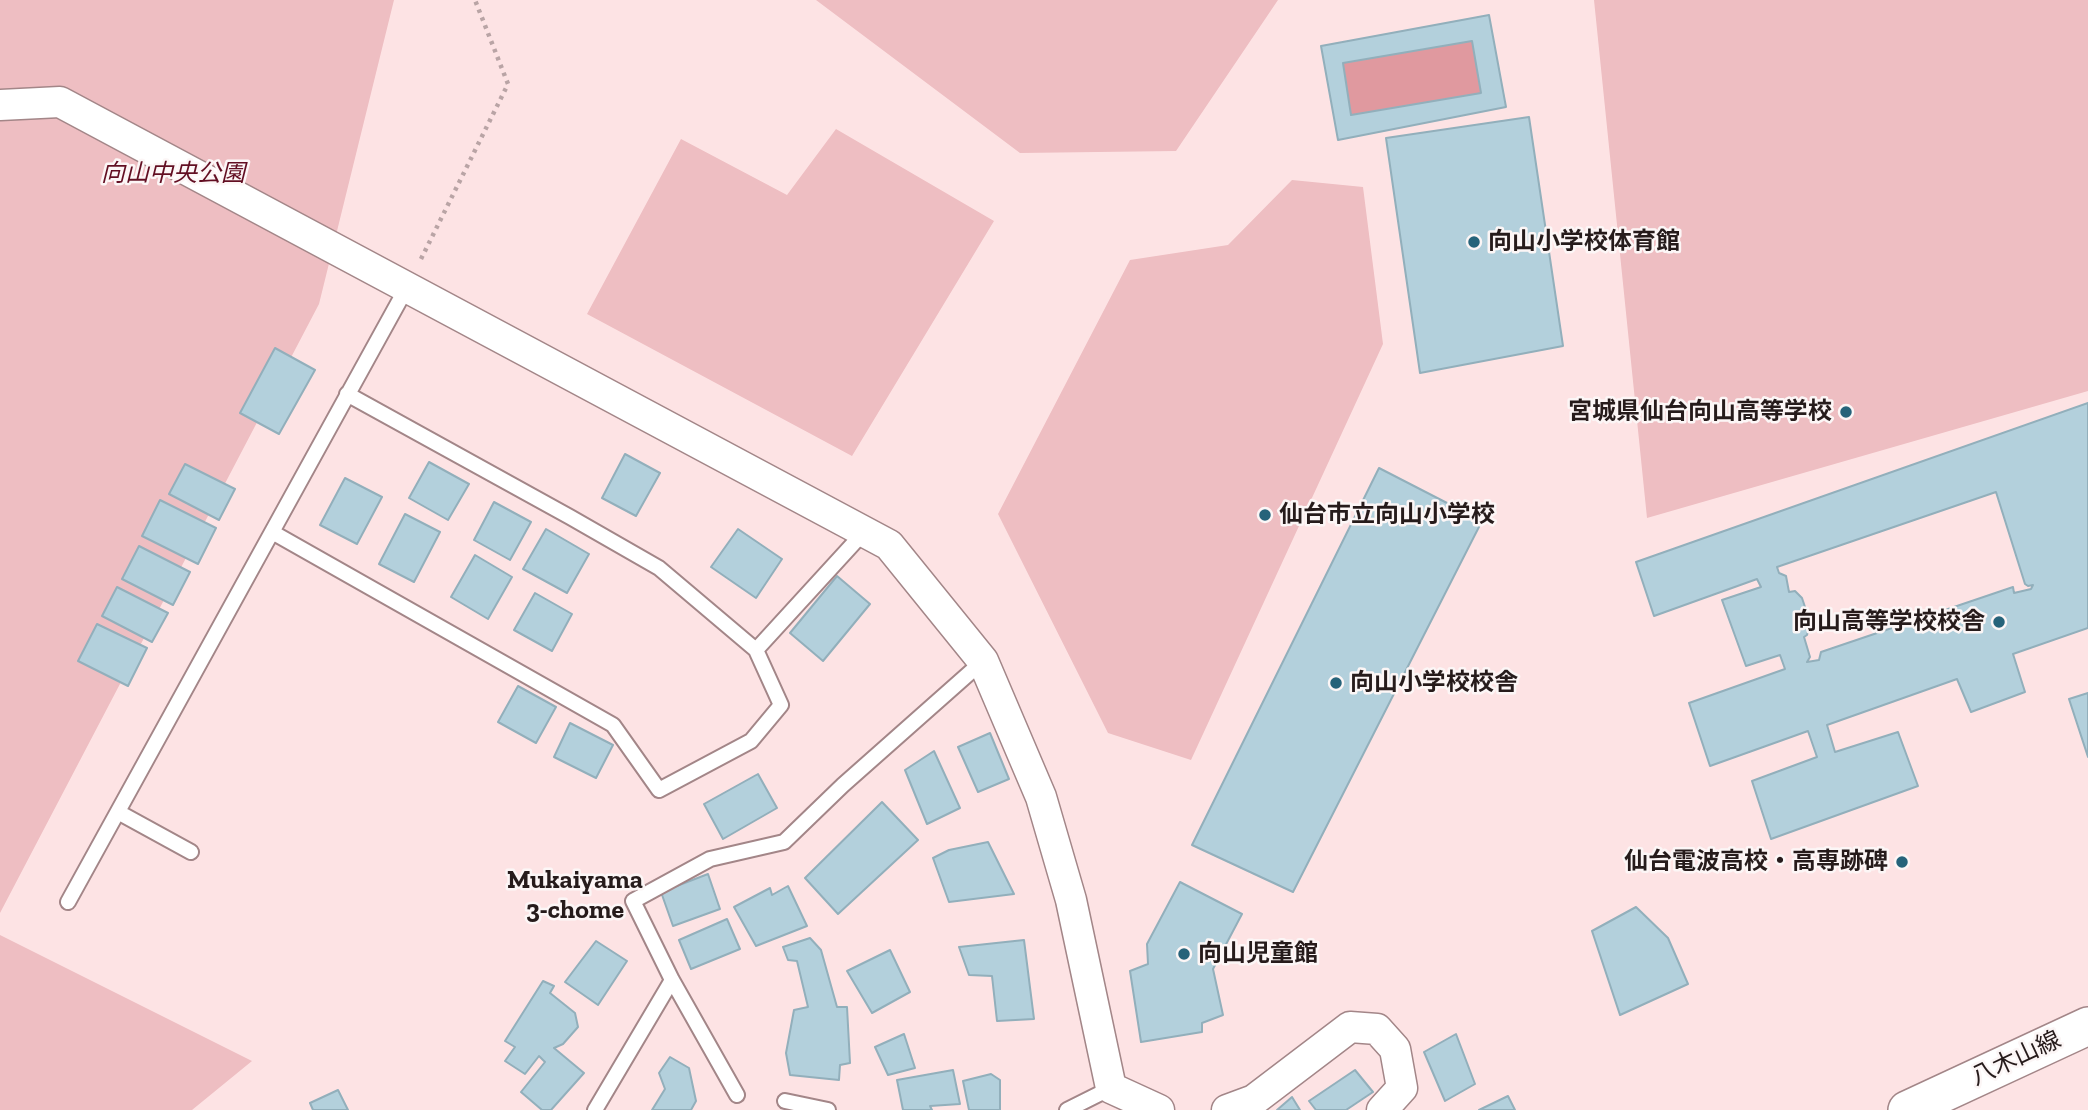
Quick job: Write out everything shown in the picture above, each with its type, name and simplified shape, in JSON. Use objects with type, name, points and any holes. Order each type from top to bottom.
[{"type":"street","points":[[0,105],[60,102],[889,545],[983,661],[1045,810],[1072,900],[1111,1088],[1159,1110]]},
{"type":"street","name":"八木山線","points":[[1907,1110],[2088,1026]]},
{"type":"street","points":[[1227,1110],[1254,1100],[1350,1027],[1377,1029],[1395,1049],[1402,1088],[1382,1110]]},
{"type":"lane","points":[[68,902],[407,287]]},
{"type":"lane","points":[[272,532],[612,725],[659,790],[751,741],[781,705],[756,650],[659,568],[347,394]]},
{"type":"lane","points":[[756,650],[864,532]]},
{"type":"lane","points":[[737,1095],[672,980],[634,901],[710,859],[784,842],[843,785],[983,661]]},
{"type":"lane","points":[[118,812],[191,852]]},
{"type":"lane","points":[[595,1110],[672,980]]},
{"type":"lane","points":[[1067,1110],[1111,1088]]},
{"type":"lane","points":[[785,1101],[828,1110]]},
{"type":"path","points":[[407,287],[508,84],[475,0]]},
{"type":"green space","name":"向山中央公園","points":[[0,0],[394,0],[319,304],[0,913]]},
{"type":"green space","points":[[816,0],[1278,0],[1176,151],[1020,153]]},
{"type":"green space","points":[[1594,0],[2088,0],[2088,391],[1647,518]]},
{"type":"green space","points":[[836,129],[994,221],[852,456],[587,314],[681,139],[787,195]]},
{"type":"green space","points":[[1292,180],[1363,187],[1383,344],[1191,760],[1108,733],[998,514],[1130,260],[1228,245]]},
{"type":"green space","points":[[0,935],[252,1061],[192,1110],[0,1110]]},
{"type":"shaded area","points":[[1472,41],[1481,93],[1351,115],[1343,63]]},
{"type":"building","points":[[1489,15],[1506,107],[1338,140],[1321,46]],"holes":[[[1472,41],[1481,93],[1351,115],[1343,63]]]},
{"type":"building","name":"向山小学校体育館","points":[[1529,117],[1563,346],[1420,373],[1386,138]]},
{"type":"building","points":[[275,348],[315,370],[279,434],[240,413]]},
{"type":"building","name":"向山高等学校校舎","points":[[2088,403],[2088,628],[2013,654],[2025,692],[1971,712],[1957,679],[1827,725],[1835,752],[1898,732],[1918,786],[1771,839],[1752,781],[1817,757],[1808,731],[1710,766],[1689,703],[1785,669],[1780,655],[1746,666],[1722,600],[1761,587],[1757,579],[1654,616],[1636,562]],"holes":[[[1996,492],[2025,584],[2033,585],[2031,589],[2014,593],[2013,587],[1821,652],[1819,660],[1807,662],[1810,657],[1804,637],[1809,628],[1806,610],[1802,598],[1795,591],[1789,592],[1786,576],[1779,573],[1777,567]]]},
{"type":"building","points":[[625,454],[660,473],[636,516],[602,498]]},
{"type":"building","points":[[429,462],[469,484],[448,520],[409,498]]},
{"type":"building","points":[[185,464],[235,489],[219,520],[169,494]]},
{"type":"building","name":"向山小学校校舎","points":[[1379,468],[1482,521],[1293,892],[1192,845]]},
{"type":"building","points":[[345,478],[382,497],[357,544],[320,525]]},
{"type":"building","points":[[160,500],[216,528],[198,564],[142,536]]},
{"type":"building","points":[[494,502],[531,522],[510,560],[474,540]]},
{"type":"building","points":[[405,514],[440,532],[414,582],[379,564]]},
{"type":"building","points":[[546,529],[589,554],[567,593],[523,569]]},
{"type":"building","points":[[738,529],[782,559],[756,598],[711,567]]},
{"type":"building","points":[[139,546],[190,572],[173,605],[122,579]]},
{"type":"building","points":[[475,555],[512,577],[488,619],[451,597]]},
{"type":"building","points":[[837,576],[870,604],[823,661],[790,633]]},
{"type":"building","points":[[117,587],[168,613],[152,642],[102,616]]},
{"type":"building","points":[[535,593],[572,614],[552,651],[514,630]]},
{"type":"building","points":[[97,624],[147,648],[128,686],[78,661]]},
{"type":"building","points":[[518,686],[556,707],[536,743],[498,722]]},
{"type":"building","points":[[2088,693],[2088,757],[2069,699]]},
{"type":"building","points":[[570,723],[613,745],[596,778],[554,757]]},
{"type":"building","points":[[990,733],[1009,779],[978,792],[958,747]]},
{"type":"building","points":[[934,751],[960,808],[927,824],[905,770]]},
{"type":"building","points":[[758,774],[777,808],[723,839],[704,804]]},
{"type":"building","points":[[882,802],[918,840],[838,914],[805,878]]},
{"type":"building","points":[[988,842],[1014,894],[949,902],[933,858],[949,850]]},
{"type":"building","points":[[708,874],[720,909],[673,926],[661,892]]},
{"type":"building","name":"向山児童館","points":[[1180,882],[1242,914],[1213,969],[1223,1015],[1202,1023],[1202,1032],[1141,1042],[1130,971],[1148,964],[1147,944]]},
{"type":"building","points":[[788,886],[807,926],[756,946],[734,907],[770,888],[772,895]]},
{"type":"building","points":[[1636,907],[1668,938],[1688,984],[1620,1015],[1592,931]]},
{"type":"building","points":[[727,919],[740,949],[691,969],[679,940]]},
{"type":"building","points":[[810,938],[821,950],[837,1007],[847,1007],[850,1063],[840,1065],[839,1080],[790,1075],[786,1053],[794,1010],[808,1007],[797,961],[788,960],[783,947]]},
{"type":"building","points":[[1024,940],[1034,1019],[997,1021],[992,976],[969,975],[959,947]]},
{"type":"building","points":[[596,941],[627,961],[598,1005],[565,982]]},
{"type":"building","points":[[890,950],[910,992],[872,1013],[847,971]]},
{"type":"building","points":[[543,981],[554,986],[550,993],[575,1013],[578,1027],[563,1044],[554,1048],[584,1073],[551,1110],[542,1110],[521,1092],[545,1062],[539,1056],[525,1074],[505,1061],[515,1047],[505,1041]]},
{"type":"building","points":[[904,1034],[915,1068],[888,1075],[875,1047]]},
{"type":"building","points":[[1456,1034],[1475,1084],[1445,1101],[1424,1052]]},
{"type":"building","points":[[670,1057],[689,1068],[696,1101],[691,1110],[652,1110],[665,1089],[659,1073]]},
{"type":"building","points":[[953,1070],[960,1104],[930,1106],[932,1110],[903,1110],[897,1080]]},
{"type":"building","points":[[1355,1070],[1373,1092],[1346,1110],[1316,1110],[1309,1101]]},
{"type":"building","points":[[991,1074],[1000,1080],[1000,1110],[969,1110],[963,1081]]},
{"type":"building","points":[[338,1090],[348,1110],[313,1110],[310,1103]]},
{"type":"building","points":[[1508,1096],[1515,1110],[1479,1110]]},
{"type":"building","points":[[1292,1097],[1300,1110],[1277,1110]]},
{"type":"place","name":"向山小学校体育館","points":[[1474,242]]},
{"type":"place","name":"宮城県仙台向山高等学校","points":[[1846,412]]},
{"type":"place","name":"仙台市立向山小学校","points":[[1265,515]]},
{"type":"place","name":"向山高等学校校舎","points":[[1999,622]]},
{"type":"place","name":"向山小学校校舎","points":[[1336,683]]},
{"type":"place","name":"仙台電波高校・高専跡碑","points":[[1902,862]]},
{"type":"place","name":"向山児童館","points":[[1184,954]]},
{"type":"district","name":"Mukaiyama 3-chome","points":[[575,896]]}]
